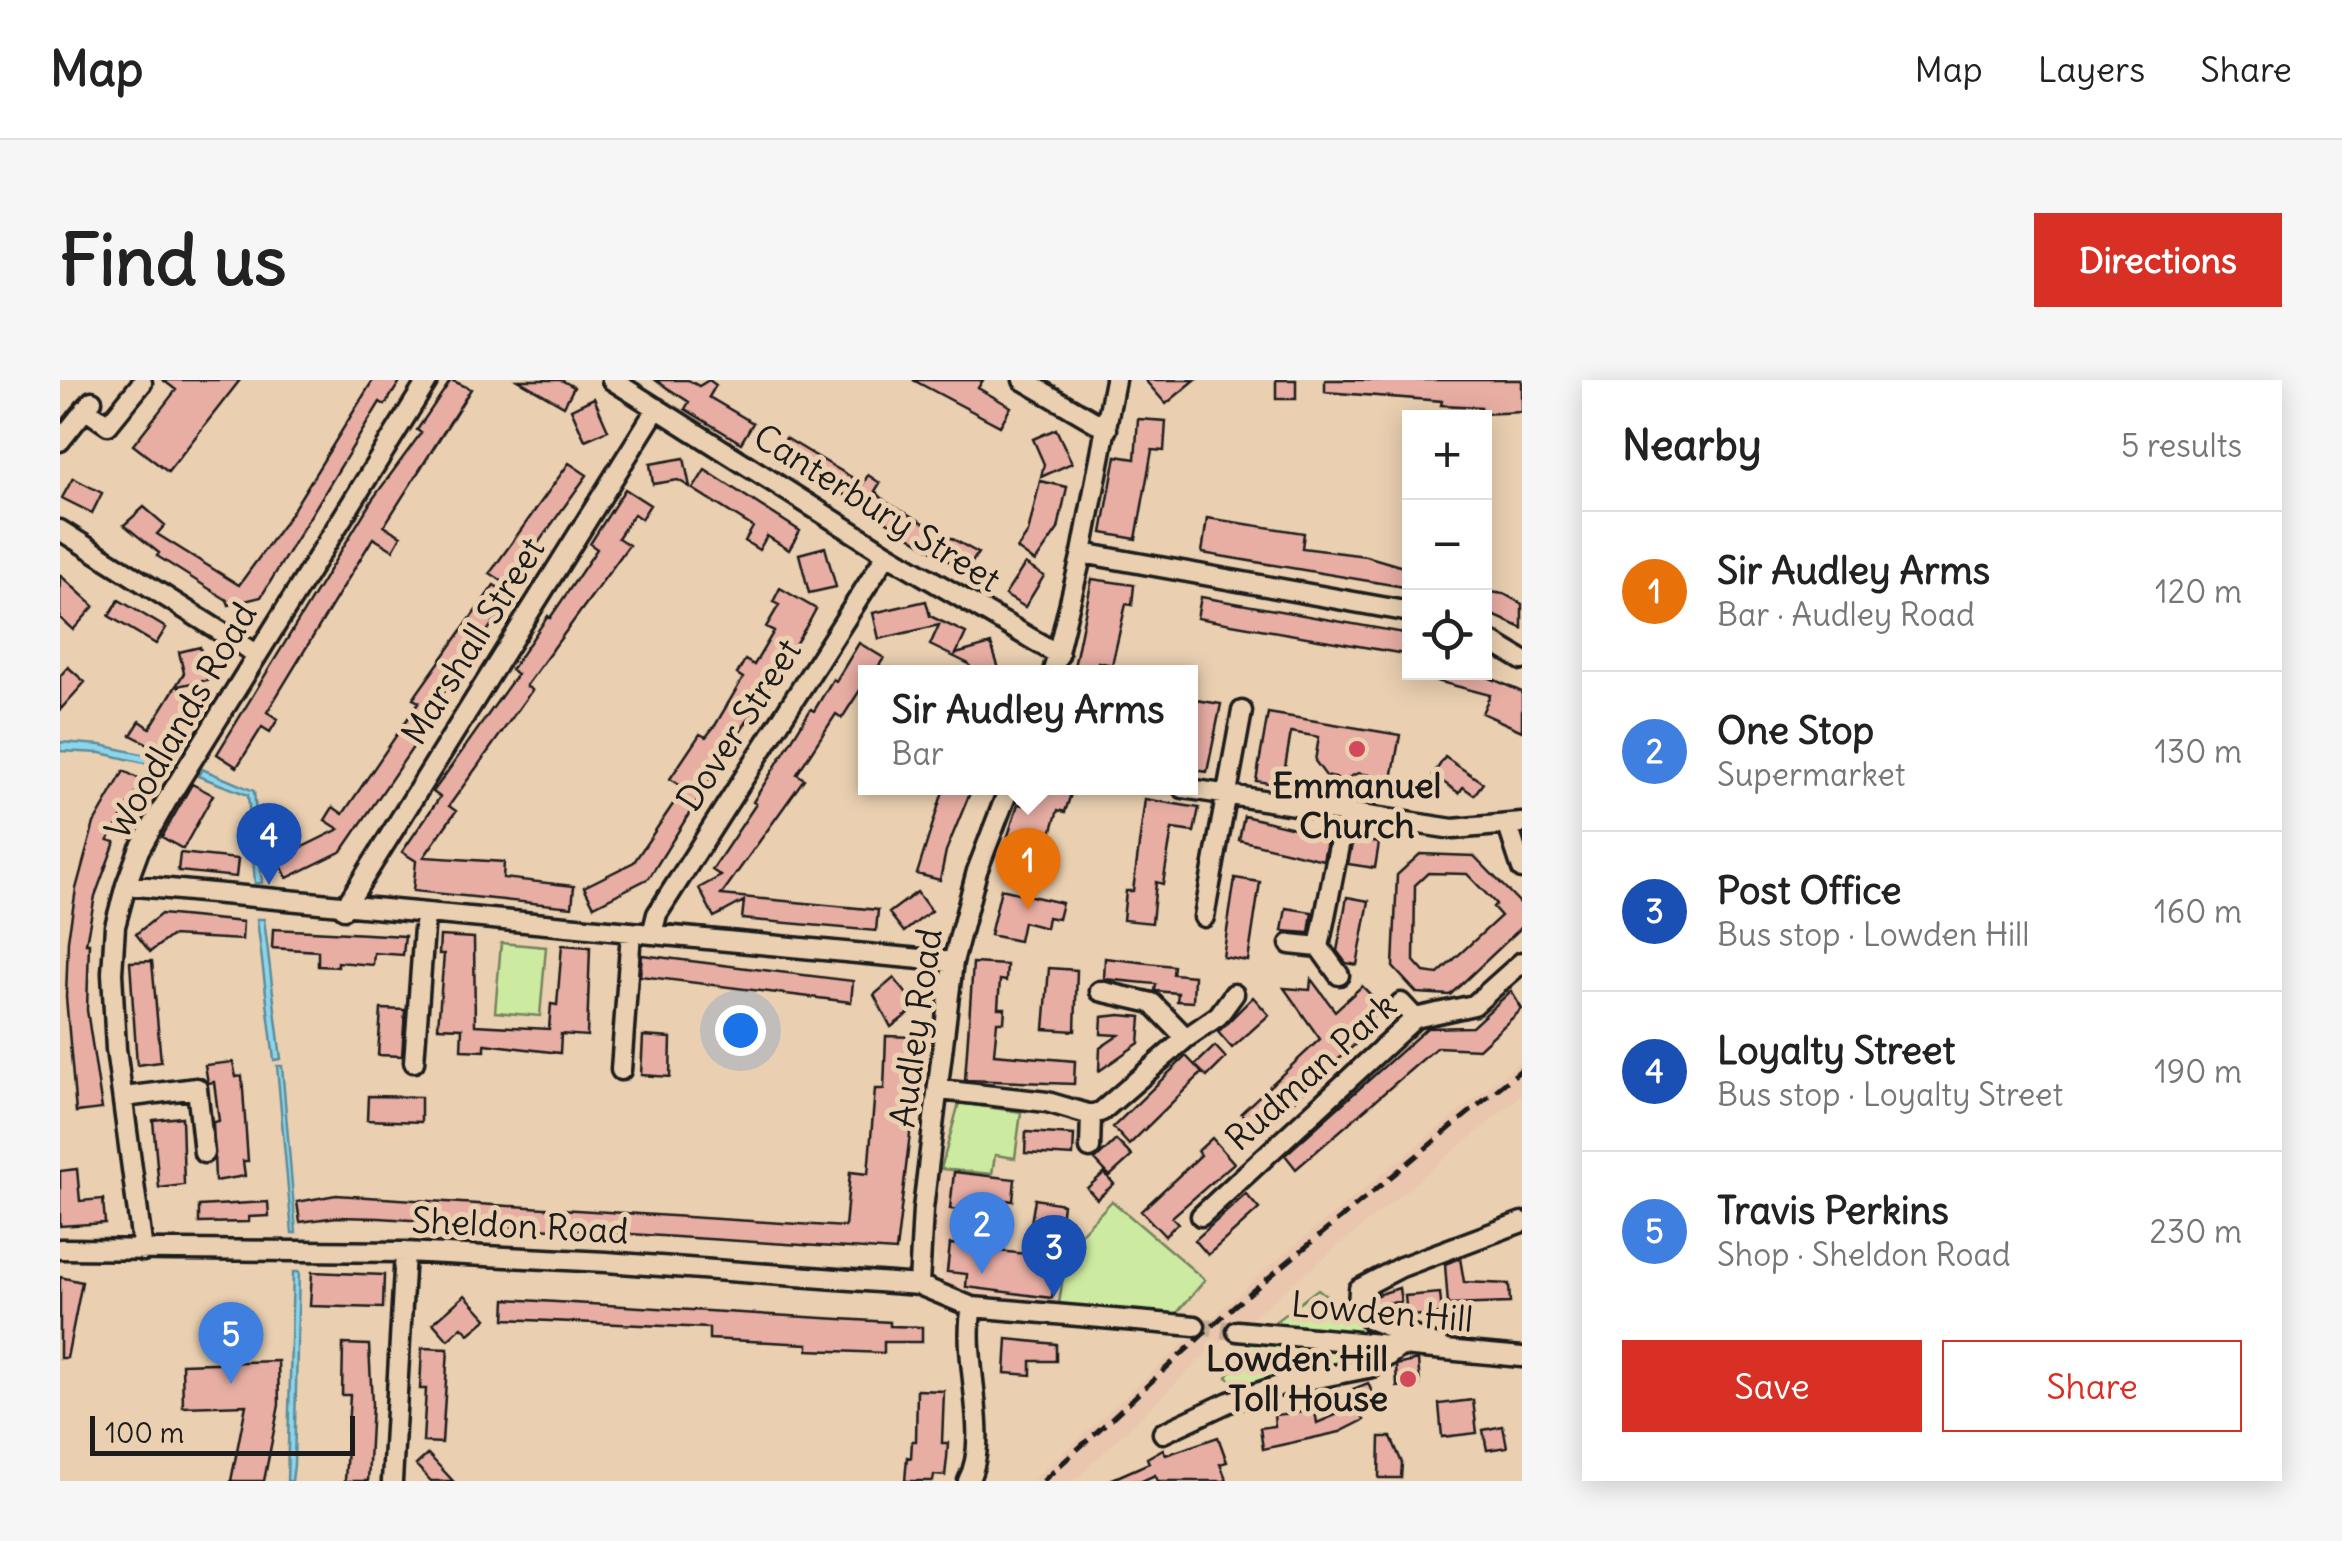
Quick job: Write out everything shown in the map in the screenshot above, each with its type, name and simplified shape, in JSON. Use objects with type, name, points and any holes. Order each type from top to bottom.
[{"type":"street","name":"Woodlands Road","points":[[143,1251],[112,988],[116,926],[126,885],[150,830],[428,380]]},
{"type":"street","name":"Canterbury Street","points":[[612,380],[1056,664]]},
{"type":"street","points":[[1022,380],[1108,428]]},
{"type":"street","points":[[1056,664],[1115,380]]},
{"type":"street","points":[[60,441],[66,419],[89,405],[108,425],[142,383]]},
{"type":"street","name":"Marshall Street","points":[[344,908],[657,408]]},
{"type":"street","points":[[60,530],[256,654]]},
{"type":"street","points":[[1082,553],[1402,611]]},
{"type":"street","name":"Dover Street","points":[[652,934],[657,914],[886,554]]},
{"type":"street","points":[[1492,642],[1522,660]]},
{"type":"street","points":[[1204,916],[1242,712]]},
{"type":"street","points":[[1198,791],[1453,830],[1515,824],[1522,869]]},
{"type":"street","name":"Audley Road","points":[[918,1285],[922,1210],[953,962],[977,871],[1006,795]]},
{"type":"street","points":[[1338,975],[1319,948],[1344,815]]},
{"type":"street","points":[[126,885],[953,962]]},
{"type":"street","points":[[414,1062],[425,915]]},
{"type":"street","points":[[621,1070],[631,932]]},
{"type":"street","points":[[1290,944],[1319,948]]},
{"type":"street","name":"Rudman Park","points":[[1201,1216],[1270,1165],[1415,1018],[1474,1004],[1522,962]]},
{"type":"street","points":[[1100,991],[1152,1003],[1186,1038]]},
{"type":"street","points":[[940,1090],[1047,1102],[1092,1115],[1218,1016],[1234,994]]},
{"type":"street","points":[[1401,1003],[1415,1018]]},
{"type":"street","points":[[124,1097],[197,1088],[204,1152]]},
{"type":"street","points":[[1090,1148],[1092,1115]]},
{"type":"street","points":[[1441,1348],[1369,1318],[1358,1309],[1359,1290],[1401,1266],[1522,1222]]},
{"type":"street","name":"Sheldon Road","points":[[60,1249],[405,1252],[918,1285],[972,1307]]},
{"type":"street","points":[[392,1481],[405,1252]]},
{"type":"street","points":[[968,1481],[976,1447],[967,1331],[972,1307],[993,1305],[1195,1326]]},
{"type":"street","name":"Lowden Hill","points":[[1237,1331],[1397,1349],[1441,1348],[1522,1357]]},
{"type":"street","points":[[1163,1432],[1229,1402],[1282,1385],[1373,1368],[1397,1349]]},
{"type":"shaded area","points":[[1522,1060],[1522,1095],[1201,1359],[1074,1481],[1032,1481],[1272,1264]]},
{"type":"shaded area","points":[[936,1169],[1016,1178],[1008,1248],[1060,1257],[1054,1302],[960,1294],[944,1281],[931,1236]]},
{"type":"green space","points":[[501,943],[546,947],[540,1016],[495,1012]]},
{"type":"green space","points":[[959,1103],[1021,1112],[1015,1158],[995,1155],[992,1174],[941,1169]]},
{"type":"green space","points":[[1112,1201],[1205,1280],[1176,1314],[1059,1304],[1067,1248]]},
{"type":"green space","points":[[1318,1289],[1371,1330],[1370,1339],[1268,1327]]},
{"type":"green space","points":[[1253,1339],[1368,1352],[1367,1357],[1241,1388],[1227,1377]]},
{"type":"water","points":[[60,742],[101,745],[159,758],[157,766],[101,753],[60,751]]},
{"type":"water","points":[[202,769],[254,791],[262,883],[255,883],[248,795],[198,776]]},
{"type":"water","points":[[257,919],[264,919],[281,1059],[274,1060]]},
{"type":"water","points":[[277,1066],[282,1066],[296,1233],[292,1233]]},
{"type":"water","points":[[293,1272],[299,1272],[294,1465],[292,1481],[287,1481]]},
{"type":"building","points":[[163,380],[240,380],[168,472],[133,445],[176,390]]},
{"type":"building","points":[[373,380],[401,380],[385,405],[380,402],[261,597],[229,605],[227,600],[157,556],[159,553],[124,525],[144,507],[165,525],[157,534],[239,585],[288,518]]},
{"type":"building","points":[[451,380],[471,389],[384,526],[401,536],[393,550],[373,538],[267,712],[278,719],[270,732],[262,727],[237,767],[217,754],[372,500],[421,433],[417,430]]},
{"type":"building","points":[[518,380],[561,380],[574,387],[564,406]]},
{"type":"building","points":[[655,380],[688,380],[699,386],[709,380],[716,385],[709,397],[753,423],[741,443],[685,409],[689,402]]},
{"type":"building","points":[[913,380],[983,380],[978,388],[1011,407],[1000,426]]},
{"type":"building","points":[[1145,380],[1195,380],[1166,404]]},
{"type":"building","points":[[1276,380],[1296,380],[1296,399],[1276,399]]},
{"type":"building","points":[[1325,380],[1522,380],[1522,412],[1492,413],[1481,407],[1441,405],[1442,401],[1325,392]]},
{"type":"building","points":[[594,398],[608,430],[585,440],[571,409]]},
{"type":"building","points":[[1138,419],[1166,421],[1164,451],[1152,450],[1136,539],[1102,533],[1116,456],[1135,459]]},
{"type":"building","points":[[1056,429],[1072,463],[1041,477],[1044,464],[1033,439]]},
{"type":"building","points":[[786,438],[863,484],[868,475],[880,483],[875,491],[886,502],[978,553],[966,572],[802,468],[799,474],[774,459]]},
{"type":"building","points":[[684,458],[690,487],[678,480],[653,484],[650,464]]},
{"type":"building","points":[[569,463],[587,475],[508,585],[490,573]]},
{"type":"building","points":[[705,470],[800,531],[789,550],[767,536],[759,550],[745,541],[753,527],[693,489]]},
{"type":"building","points":[[73,478],[102,493],[92,513],[62,498]]},
{"type":"building","points":[[1040,481],[1067,487],[1058,529],[1035,562],[1017,549],[1028,533]]},
{"type":"building","points":[[625,489],[650,505],[641,519],[634,514],[618,538],[629,545],[526,686],[532,690],[449,806],[456,811],[424,857],[504,862],[503,878],[574,886],[572,907],[413,891],[416,861],[402,852],[440,797],[433,792],[517,674],[511,670],[597,549],[590,544]]},
{"type":"building","points":[[1207,518],[1304,533],[1302,548],[1366,556],[1402,567],[1402,587],[1202,553]]},
{"type":"building","points":[[825,547],[836,587],[809,593],[799,554]]},
{"type":"building","points":[[1025,564],[1044,576],[1025,607],[1005,595]]},
{"type":"building","points":[[60,575],[94,606],[73,630],[60,618]]},
{"type":"building","points":[[1092,579],[1134,585],[1132,605],[1126,604],[1112,665],[1074,665]]},
{"type":"building","points":[[494,585],[512,596],[426,718],[431,721],[342,851],[287,878],[278,859],[339,829],[325,820],[333,807],[343,814],[419,702],[413,699]]},
{"type":"building","points":[[780,588],[816,609],[809,622],[649,878],[594,906],[584,887],[634,862],[684,788],[670,779],[700,734],[706,737],[716,724],[743,678],[737,674],[745,660],[754,665],[774,631],[766,627],[779,605],[773,602]]},
{"type":"building","points":[[1492,592],[1522,604],[1522,628],[1492,615]]},
{"type":"building","points":[[1201,597],[1402,633],[1402,654],[1197,618]]},
{"type":"building","points":[[119,600],[166,628],[156,644],[109,616]]},
{"type":"building","points":[[926,601],[930,616],[966,633],[956,654],[991,644],[998,665],[969,665],[930,645],[939,625],[879,639],[873,613]]},
{"type":"building","points":[[859,643],[884,658],[880,665],[858,665],[858,693],[842,718],[836,714],[797,774],[804,779],[721,895],[878,910],[876,931],[742,919],[744,901],[714,917],[699,888],[721,876],[712,870],[811,709],[814,711],[833,679],[836,681]]},
{"type":"building","points":[[200,647],[207,680],[177,686],[196,698],[164,752],[131,735],[140,721],[150,728],[184,673],[179,652]]},
{"type":"building","points":[[68,667],[85,682],[60,710],[60,676]]},
{"type":"building","points":[[1492,679],[1522,692],[1522,731],[1482,713],[1490,695],[1433,680]]},
{"type":"building","points":[[1198,700],[1221,704],[1207,772],[1198,770]]},
{"type":"building","name":"Emmanuel Church","points":[[1268,713],[1400,735],[1392,779],[1358,773],[1344,780],[1326,776],[1315,761],[1319,737],[1291,732],[1282,785],[1256,781]]},
{"type":"building","points":[[1445,757],[1483,783],[1474,795],[1463,787],[1459,793],[1433,775]]},
{"type":"building","points":[[124,771],[143,781],[108,840],[115,842],[95,896],[86,943],[87,1010],[102,1109],[76,1112],[66,997],[68,940],[76,889],[94,823]]},
{"type":"building","points":[[192,784],[213,795],[183,849],[162,837]]},
{"type":"building","points":[[942,795],[969,795],[946,851],[940,880],[917,874]]},
{"type":"building","points":[[1027,795],[1071,795],[1065,812],[1058,810],[1048,843],[1035,839],[1028,863],[1002,855],[1018,804],[1023,805]]},
{"type":"building","points":[[1145,799],[1199,808],[1194,832],[1172,829],[1163,884],[1156,882],[1152,923],[1123,920],[1126,891],[1133,891]]},
{"type":"building","points":[[1244,816],[1328,836],[1323,860],[1239,840]]},
{"type":"building","points":[[1353,839],[1379,843],[1375,868],[1348,864]]},
{"type":"building","points":[[180,853],[238,859],[236,877],[178,871]]},
{"type":"building","points":[[1420,854],[1474,856],[1522,905],[1522,927],[1450,995],[1417,993],[1393,967],[1397,875]],"holes":[[[1428,873],[1467,874],[1496,904],[1493,907],[1501,916],[1438,974],[1424,972],[1414,961],[1415,885]]]},
{"type":"building","points":[[1235,878],[1260,882],[1248,961],[1223,957]]},
{"type":"building","points":[[1001,889],[1062,903],[1058,919],[1048,917],[1046,928],[1023,922],[1019,941],[990,935]]},
{"type":"building","points":[[917,892],[931,911],[904,932],[889,913]]},
{"type":"building","points":[[1347,897],[1369,901],[1357,965],[1346,963],[1337,951]]},
{"type":"building","points":[[1286,908],[1312,912],[1309,933],[1282,931]]},
{"type":"building","points":[[161,914],[243,922],[242,940],[171,936],[150,952],[136,934]]},
{"type":"building","points":[[273,929],[405,936],[403,955],[374,953],[373,965],[338,962],[338,967],[318,966],[318,951],[272,948]]},
{"type":"building","points":[[440,936],[474,938],[475,1025],[549,1029],[551,1004],[557,1005],[562,945],[590,947],[587,1036],[561,1034],[560,1053],[485,1044],[485,1051],[461,1050],[462,1028],[438,1027],[444,954],[439,954]]},
{"type":"building","points":[[642,955],[853,981],[851,1002],[640,976]]},
{"type":"building","points":[[1105,958],[1174,966],[1173,974],[1194,976],[1193,1002],[1177,1001],[1178,993],[1155,991],[1156,984],[1104,979]]},
{"type":"building","points":[[152,961],[161,1062],[137,1065],[130,962]]},
{"type":"building","points":[[973,963],[1007,965],[1006,981],[1000,980],[998,1008],[1005,1008],[1004,1022],[997,1022],[994,1054],[1075,1061],[1074,1084],[965,1080]]},
{"type":"building","points":[[1049,968],[1077,970],[1075,1031],[1044,1029]]},
{"type":"building","points":[[894,978],[917,1007],[891,1027],[874,995]]},
{"type":"building","points":[[1311,979],[1335,1011],[1362,986],[1373,997],[1372,1029],[1259,1132],[1241,1113],[1320,1039],[1284,988],[1310,990]]},
{"type":"building","points":[[1511,991],[1522,1009],[1479,1049],[1437,1047],[1296,1169],[1285,1155],[1427,1028],[1472,1027]]},
{"type":"building","points":[[1253,997],[1269,1015],[1232,1048],[1218,1032]]},
{"type":"building","points":[[381,1009],[405,1010],[402,1056],[378,1055]]},
{"type":"building","points":[[1102,1017],[1141,1017],[1139,1043],[1099,1071],[1100,1048],[1119,1035],[1101,1034]]},
{"type":"building","points":[[643,1036],[671,1038],[670,1077],[641,1075]]},
{"type":"building","points":[[886,1036],[914,1037],[911,1092],[915,1092],[896,1251],[379,1218],[337,1217],[300,1222],[297,1202],[336,1195],[845,1227],[850,1172],[868,1174],[875,1089],[884,1089]]},
{"type":"building","points":[[1215,1046],[1226,1058],[1207,1077],[1195,1065]]},
{"type":"building","points":[[1186,1056],[1202,1073],[1129,1145],[1113,1127]]},
{"type":"building","points":[[233,1062],[236,1077],[242,1076],[248,1161],[243,1161],[245,1176],[215,1181],[213,1122],[219,1121],[214,1082],[208,1083],[205,1065]]},
{"type":"building","points":[[368,1096],[421,1097],[421,1122],[367,1120]]},
{"type":"building","points":[[182,1117],[184,1185],[159,1188],[153,1120]]},
{"type":"building","points":[[1026,1132],[1074,1135],[1073,1156],[1025,1153]]},
{"type":"building","points":[[1212,1138],[1234,1163],[1172,1217],[1178,1223],[1165,1236],[1141,1211],[1201,1155],[1198,1151]]},
{"type":"building","points":[[1116,1140],[1132,1156],[1110,1176],[1095,1160]]},
{"type":"building","points":[[77,1169],[80,1201],[103,1199],[105,1223],[60,1226],[60,1171]]},
{"type":"building","points":[[954,1172],[1015,1179],[1013,1201],[976,1196],[974,1212],[950,1209]]},
{"type":"building","points":[[1104,1173],[1114,1184],[1097,1199],[1087,1188]]},
{"type":"building","points":[[1246,1194],[1259,1209],[1208,1255],[1195,1240]]},
{"type":"building","points":[[1035,1199],[1063,1204],[1052,1298],[966,1287],[967,1274],[947,1272],[950,1244],[999,1245],[998,1251],[1026,1254]]},
{"type":"building","points":[[268,1202],[269,1216],[249,1217],[249,1222],[199,1223],[199,1206]]},
{"type":"building","points":[[1460,1258],[1464,1282],[1509,1284],[1510,1303],[1448,1305],[1445,1264]]},
{"type":"building","points":[[312,1272],[384,1275],[383,1308],[310,1306]]},
{"type":"building","points":[[60,1277],[82,1282],[67,1358],[60,1358]]},
{"type":"building","points":[[1399,1288],[1401,1302],[1371,1304],[1371,1297]]},
{"type":"building","points":[[1440,1293],[1442,1314],[1407,1316],[1405,1296]]},
{"type":"building","points":[[465,1295],[487,1319],[469,1334],[462,1327],[448,1340],[433,1323]]},
{"type":"building","points":[[506,1299],[890,1322],[890,1326],[922,1327],[922,1342],[884,1342],[884,1353],[808,1350],[808,1344],[709,1339],[709,1328],[505,1319]]},
{"type":"building","points":[[1007,1339],[1056,1344],[1056,1361],[1031,1361],[1031,1375],[1005,1373]]},
{"type":"building","points":[[343,1344],[369,1345],[372,1404],[368,1481],[345,1481],[350,1395],[342,1395]]},
{"type":"building","points":[[422,1348],[448,1349],[442,1443],[423,1442],[426,1389],[420,1389]]},
{"type":"building","name":"Lowden Hill Toll House","points":[[1418,1360],[1420,1385],[1397,1387],[1396,1365]]},
{"type":"building","points":[[278,1361],[279,1405],[264,1481],[231,1481],[246,1405],[183,1407],[182,1364]]},
{"type":"building","points":[[1368,1383],[1376,1401],[1359,1408],[1364,1420],[1340,1432],[1263,1449],[1260,1428],[1275,1426],[1274,1415],[1315,1411],[1317,1423],[1352,1408],[1346,1392]]},
{"type":"building","points":[[917,1390],[944,1391],[942,1443],[948,1443],[945,1476],[934,1475],[933,1481],[905,1481],[907,1457],[911,1458],[912,1441],[916,1441]]},
{"type":"building","points":[[1473,1400],[1477,1433],[1442,1437],[1439,1404]]},
{"type":"building","points":[[1503,1426],[1507,1447],[1487,1450],[1483,1430]]},
{"type":"building","points":[[1218,1437],[1227,1462],[1220,1464],[1227,1481],[1158,1481],[1155,1475],[1142,1481],[1108,1481],[1149,1463],[1147,1458],[1163,1449],[1166,1455]]},
{"type":"building","points":[[1380,1437],[1391,1437],[1402,1463],[1401,1478],[1379,1478]]},
{"type":"building","points":[[428,1454],[453,1481],[431,1481],[416,1465]]},
{"type":"tunnel","points":[[1195,1326],[1237,1331]]},
{"type":"railway","points":[[1043,1481],[1234,1306],[1522,1069]]},
{"type":"place","name":"Emmanuel Church","points":[[1357,749]]},
{"type":"place","name":"Loyalty Street","points":[[269,885]]},
{"type":"place","name":"Sir Audley Arms","points":[[1028,910]]},
{"type":"place","name":"One Stop","points":[[982,1274]]},
{"type":"place","name":"Post Office","points":[[1054,1297]]},
{"type":"place","name":"Lowden Hill Toll House","points":[[1408,1379]]},
{"type":"place","name":"Travis Perkins","points":[[231,1384]]}]
